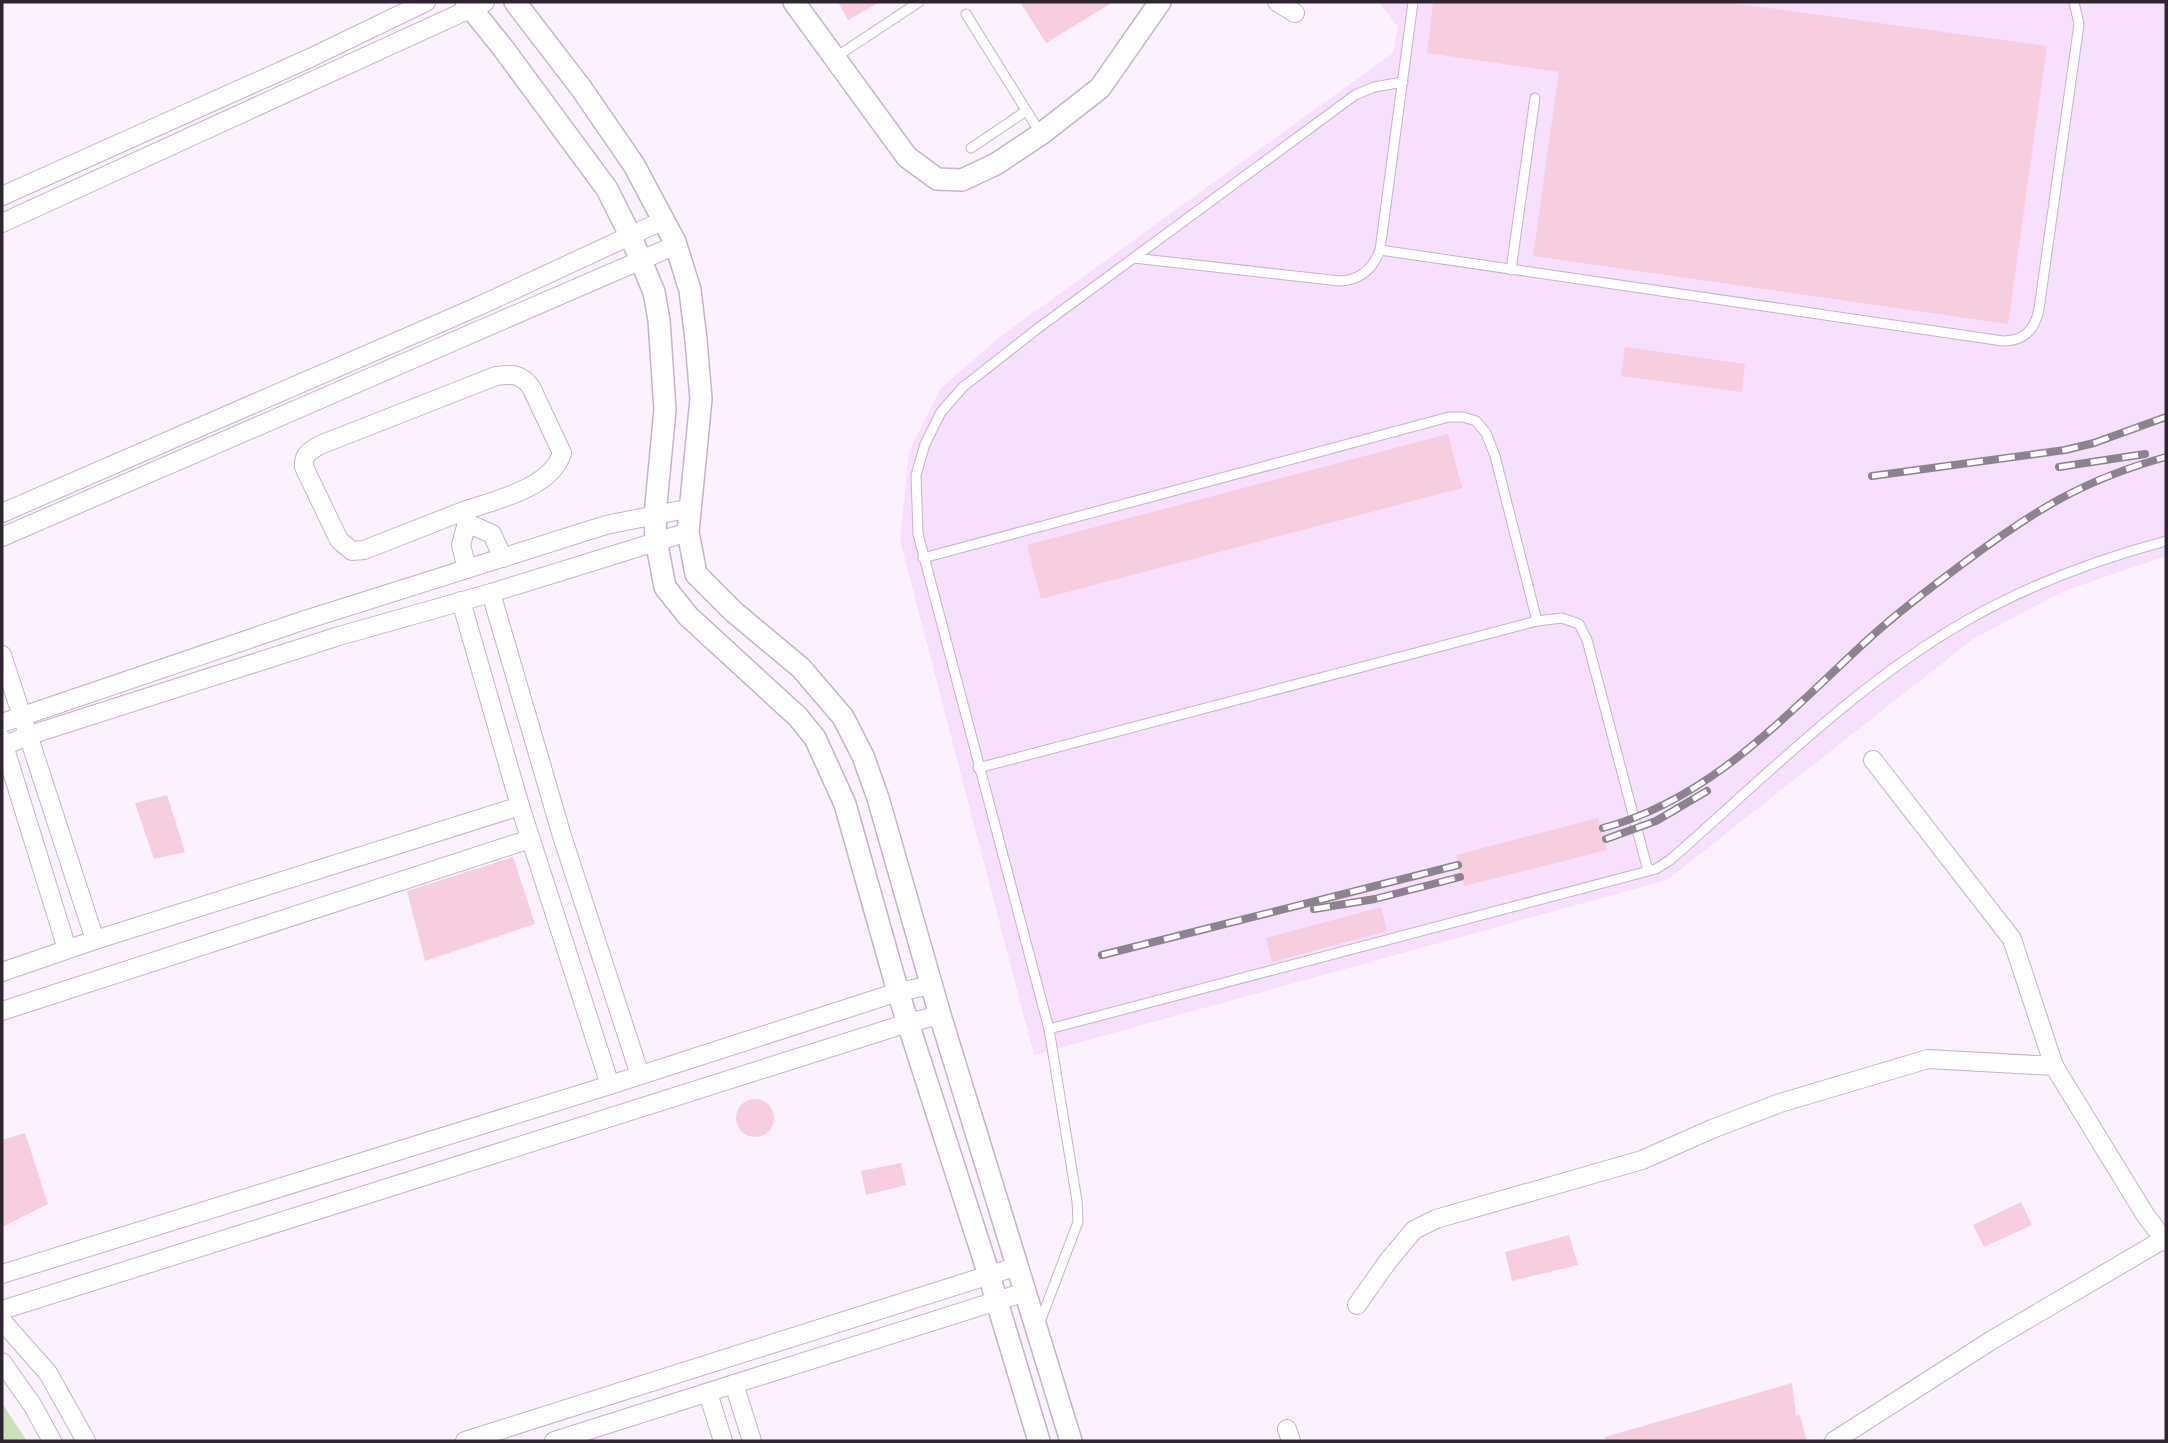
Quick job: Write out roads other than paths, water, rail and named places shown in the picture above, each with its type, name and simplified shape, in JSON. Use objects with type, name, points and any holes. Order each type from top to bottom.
[{"type":"street","points":[[2,196],[310,58],[426,2]]},
{"type":"street","points":[[515,2],[581,88],[634,165],[676,245],[690,290],[701,399],[688,531],[696,574],[734,611],[801,668],[843,717],[863,756],[878,798],[940,1015],[1071,1441]]},
{"type":"street","points":[[794,2],[907,157],[937,179],[961,180],[996,164],[1041,134],[1100,88],[1160,2]]},
{"type":"street","points":[[1277,2],[1295,13]]},
{"type":"street","points":[[2,223],[474,4],[503,48],[607,189],[642,261],[654,292],[659,320],[665,410],[655,515],[656,540],[665,587],[688,616],[798,717],[815,738],[845,804],[898,992],[1039,1441]]},
{"type":"street","points":[[2,513],[479,306],[664,220]]},
{"type":"street","points":[[2,537],[676,245]]},
{"type":"street","points":[[464,517],[541,482],[554,471],[559,461],[562,453],[531,387],[523,377],[513,374],[496,376],[320,445],[308,452],[303,459],[304,467],[339,540],[352,551],[363,550],[464,517],[492,534],[503,558]]},
{"type":"street","points":[[2,723],[302,621],[606,525],[691,508]]},
{"type":"street","points":[[464,517],[461,545],[467,569]]},
{"type":"street","points":[[67,949],[3,742],[339,636],[491,593],[688,531]]},
{"type":"street","points":[[491,593],[562,836],[640,1075]]},
{"type":"street","points":[[461,601],[530,839],[610,1085]]},
{"type":"street","points":[[2,655],[95,940]]},
{"type":"street","points":[[1834,1441],[1992,1340],[2165,1241],[2146,1216],[2054,1066],[2012,939],[1872,760]]},
{"type":"street","points":[[2,972],[520,806]]},
{"type":"street","points":[[2,1011],[530,839]]},
{"type":"street","points":[[2,1274],[610,1085],[898,992],[932,985]]},
{"type":"street","points":[[2,1310],[940,1015]]},
{"type":"street","points":[[1357,1305],[1414,1230],[1436,1219],[1642,1160],[1712,1129],[1780,1104],[1928,1059],[2054,1066]]},
{"type":"street","points":[[465,1441],[1018,1266]]},
{"type":"street","points":[[554,1441],[1025,1292]]},
{"type":"street","points":[[2,1321],[48,1373],[86,1441]]},
{"type":"street","points":[[2,1362],[33,1406],[52,1441]]},
{"type":"street","points":[[734,1384],[752,1441]]},
{"type":"street","points":[[708,1393],[723,1441]]},
{"type":"lane","points":[[835,58],[919,2]]},
{"type":"lane","points":[[1133,258],[1340,281],[1349,281],[1368,270],[1376,261],[1380,250],[1413,2]]},
{"type":"lane","points":[[1380,250],[2003,341],[2019,338],[2035,325],[2039,309],[2079,24],[2074,2]]},
{"type":"lane","points":[[965,14],[1041,134]]},
{"type":"lane","points":[[1037,1330],[1078,1222],[1077,1200],[1049,1029],[923,558],[915,503],[916,475],[925,444],[941,412],[963,387],[1133,258],[1355,95],[1374,87],[1403,82]]},
{"type":"lane","points":[[1511,270],[1535,98]]},
{"type":"lane","points":[[971,148],[1026,110]]},
{"type":"lane","points":[[923,558],[1436,421],[1463,417],[1476,421],[1482,427],[1496,456],[1537,621]]},
{"type":"lane","points":[[1049,1029],[1648,871],[1670,860],[1875,682],[1962,623],[2044,581],[2088,564],[2166,541]]},
{"type":"lane","points":[[978,768],[1537,621],[1562,618],[1576,622],[1582,628],[1590,651],[1648,871]]},
{"type":"railway","points":[[1872,476],[2065,450],[2094,443],[2166,417]]},
{"type":"railway","points":[[2059,467],[2145,454]]},
{"type":"railway","points":[[1603,828],[1643,814],[1681,796],[1716,773],[1781,721],[1895,616],[2014,527],[2084,487],[2166,457]]},
{"type":"railway","points":[[1606,839],[1656,821],[1707,791]]},
{"type":"railway","points":[[1102,955],[1458,865]]},
{"type":"railway","points":[[1314,909],[1375,899],[1460,877]]}]
